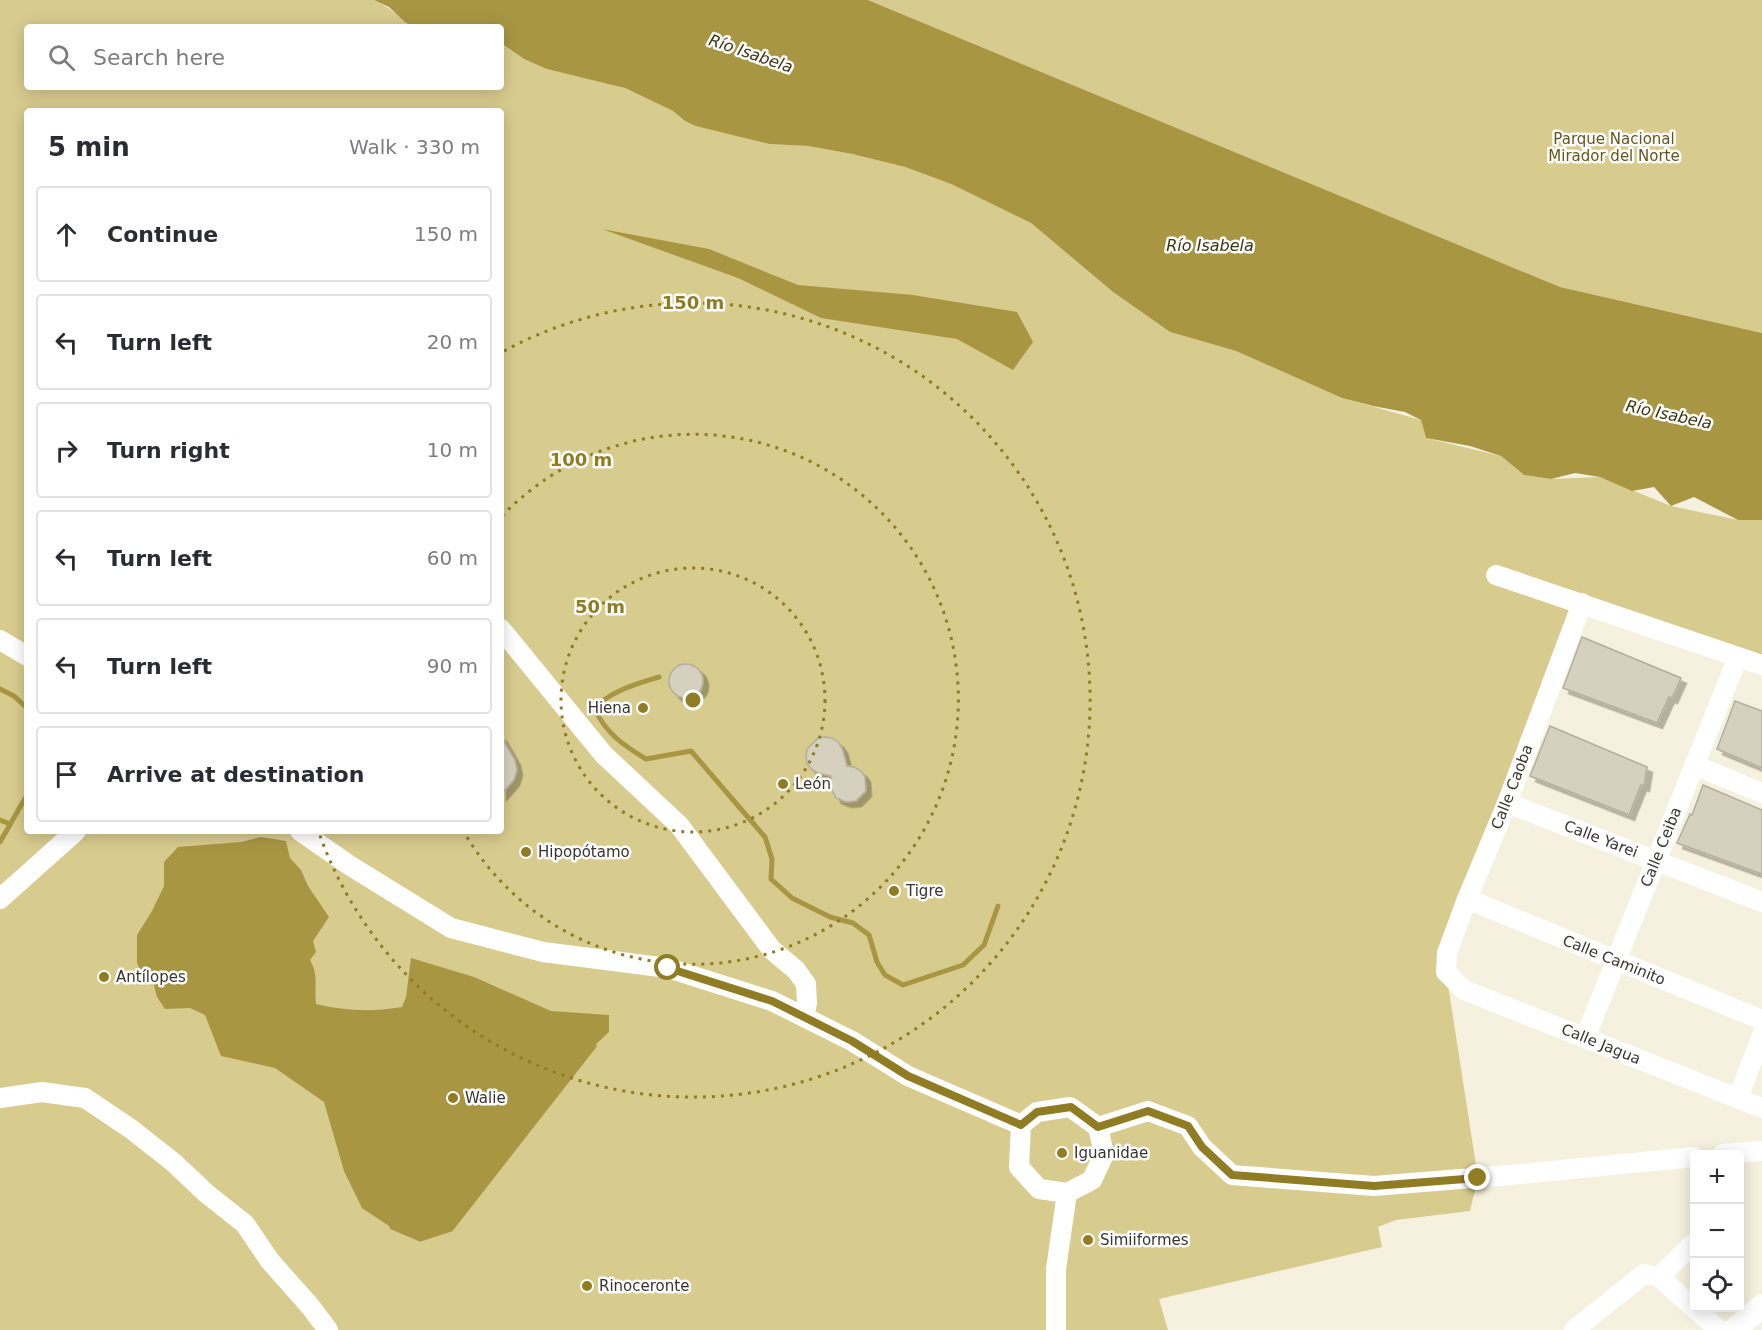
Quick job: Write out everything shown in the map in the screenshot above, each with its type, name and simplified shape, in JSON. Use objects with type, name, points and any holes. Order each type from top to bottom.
[{"type":"main road","points":[[1734,1330],[1762,1306]]},
{"type":"street","points":[[1496,575],[1762,665]]},
{"type":"street","name":"Calle Caoba","points":[[1446,972],[1447,953],[1507,803],[1582,603]]},
{"type":"street","points":[[504,633],[604,755],[679,825],[771,950],[796,970],[806,984],[807,1003],[804,1017]]},
{"type":"street","points":[[0,640],[24,654]]},
{"type":"street","name":"Calle Ceiba","points":[[1585,1038],[1738,657]]},
{"type":"street","points":[[1694,765],[1762,793]]},
{"type":"street","name":"Calle Yarei","points":[[1507,803],[1762,902]]},
{"type":"street","points":[[0,899],[73,834]]},
{"type":"street","points":[[304,834],[349,865],[451,928],[543,952],[668,968],[772,1001],[852,1041],[908,1076],[1021,1125]]},
{"type":"street","name":"Calle Caminito","points":[[1467,899],[1762,1020]]},
{"type":"street","name":"Calle Jagua","points":[[1446,972],[1464,990],[1762,1108]]},
{"type":"street","points":[[1738,1098],[1762,1035]]},
{"type":"street","points":[[0,1098],[42,1092],[85,1098],[131,1129],[245,1224],[270,1261],[328,1330]]},
{"type":"street","points":[[1071,1107],[1098,1127],[1104,1154],[1092,1180],[1067,1193],[1039,1189],[1019,1167],[1021,1125],[1037,1112],[1071,1107]]},
{"type":"street","points":[[1098,1127],[1148,1111],[1188,1126],[1202,1147],[1232,1175],[1374,1186],[1690,1157]]},
{"type":"street","points":[[1744,1153],[1762,1151]]},
{"type":"street","points":[[1056,1330],[1056,1269],[1067,1193]]},
{"type":"street","points":[[1659,1277],[1690,1248]]},
{"type":"street","points":[[1574,1330],[1644,1274],[1659,1277],[1719,1330]]},
{"type":"green space","points":[[0,0],[374,0],[411,24],[24,24],[24,90],[504,90],[504,45],[524,59],[625,88],[673,111],[685,121],[769,144],[808,146],[852,154],[905,167],[951,184],[1031,223],[1113,292],[1170,332],[1236,351],[1342,398],[1421,420],[1426,438],[1501,456],[1524,475],[1551,479],[1600,477],[1671,506],[1738,520],[1762,520],[1762,665],[1583,603],[1446,972],[1478,1178],[1470,1211],[1396,1220],[1378,1227],[1382,1247],[1159,1299],[1168,1330],[0,1330]]},
{"type":"green space","name":"Parque Nacional Mirador del Norte","points":[[868,0],[1762,0],[1762,333],[1560,287]]},
{"type":"water","name":"Río Isabela","points":[[374,0],[868,0],[1560,287],[1762,333],[1762,520],[1738,520],[1694,497],[1671,506],[1654,487],[1632,491],[1600,477],[1575,473],[1551,479],[1524,475],[1501,456],[1470,446],[1426,438],[1421,420],[1405,412],[1342,398],[1236,351],[1170,332],[1113,292],[1031,223],[951,184],[905,167],[852,154],[808,146],[769,144],[696,126],[685,121],[673,111],[625,88],[547,69],[524,59],[504,45],[504,24],[408,24],[389,7]]},
{"type":"water","points":[[602,229],[709,249],[798,285],[913,295],[1017,312],[1033,342],[1013,370],[957,339],[821,318],[738,278]]},
{"type":"water","points":[[261,837],[286,841],[290,858],[301,870],[308,886],[329,917],[313,941],[316,952],[310,960],[315,976],[316,1004],[359,1010],[402,1007],[406,997],[411,958],[474,977],[551,1011],[609,1015],[609,1032],[594,1046],[451,1229],[420,1239],[395,1230],[362,1208],[344,1171],[324,1102],[275,1068],[221,1056],[205,1015],[190,1008],[165,1009],[157,997],[153,982],[143,976],[137,963],[137,935],[164,886],[164,862],[178,847],[241,842]]},
{"type":"building","points":[[1582,637],[1681,678],[1657,723],[1563,688]]},
{"type":"building","points":[[686,664],[698,669],[703,681],[698,693],[686,698],[674,693],[669,681],[674,669]]},
{"type":"building","points":[[1735,701],[1762,711],[1762,768],[1717,749]]},
{"type":"building","points":[[1550,726],[1647,767],[1644,786],[1641,785],[1629,815],[1530,776]]},
{"type":"building","points":[[825,737],[838,742],[847,766],[861,771],[865,777],[866,791],[856,801],[846,802],[836,798],[830,786],[831,776],[818,773],[807,763],[807,749],[818,738]]},
{"type":"building","points":[[504,741],[515,760],[517,770],[514,780],[504,792]]},
{"type":"building","points":[[1703,785],[1762,810],[1762,874],[1677,843],[1690,814],[1692,815]]},
{"type":"waterway","points":[[659,677],[615,693],[600,704],[595,710],[605,726],[623,744],[646,759],[691,751],[765,837],[772,859],[771,879],[792,898],[830,917],[853,923],[869,935],[877,962],[885,975],[903,985],[963,965],[984,945],[998,906]]},
{"type":"waterway","points":[[0,689],[14,696],[24,705]]},
{"type":"waterway","points":[[0,842],[24,800]]},
{"type":"waterway","points":[[0,820],[10,824]]},
{"type":"waterway","points":[[392,1227],[420,1239],[451,1229],[594,1046],[589,1044]]},
{"type":"place","name":"Hiena","points":[[643,708]]},
{"type":"place","name":"León","points":[[783,784]]},
{"type":"place","name":"Hipopótamo","points":[[526,852]]},
{"type":"place","name":"Tigre","points":[[894,891]]},
{"type":"place","name":"Antílopes","points":[[104,977]]},
{"type":"place","name":"Walie","points":[[453,1098]]},
{"type":"place","name":"Iguanidae","points":[[1062,1153]]},
{"type":"place","name":"Simiiformes","points":[[1088,1240]]},
{"type":"place","name":"Rinoceronte","points":[[587,1286]]},
{"type":"route","points":[[668,968],[772,1001],[852,1041],[908,1076],[1021,1125],[1037,1112],[1071,1107],[1098,1127],[1148,1111],[1188,1126],[1202,1147],[1232,1175],[1374,1186],[1478,1178]]}]
